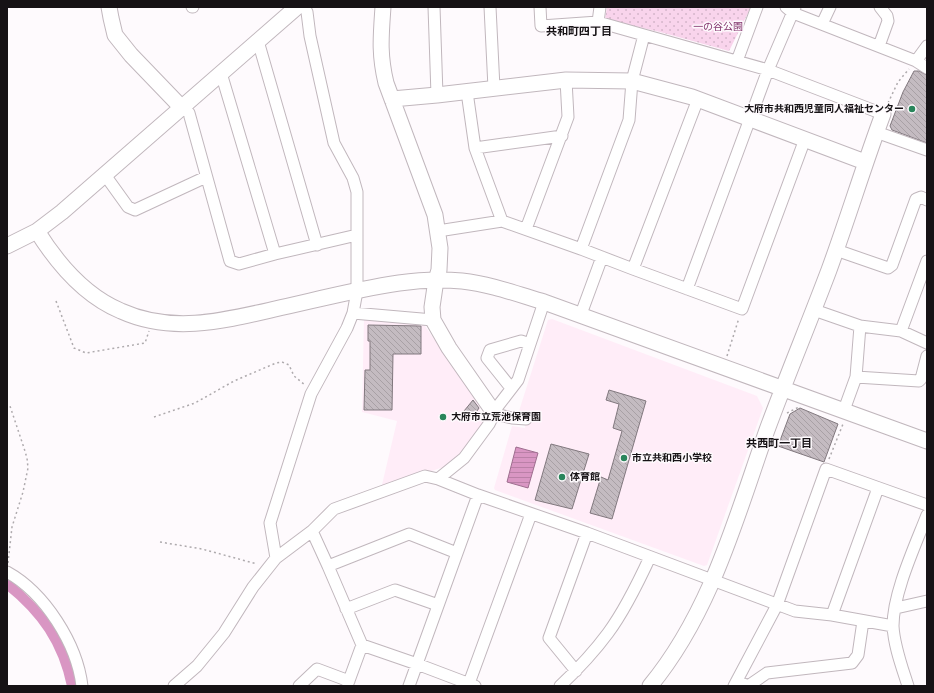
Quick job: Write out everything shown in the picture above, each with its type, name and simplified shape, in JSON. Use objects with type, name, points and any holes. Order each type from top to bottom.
[{"type":"street","points":[[109,7],[116,35],[131,55],[182,108],[189,113],[230,261],[239,264],[275,254],[358,236]]},
{"type":"street","points":[[7,246],[37,231],[62,212],[297,7]]},
{"type":"street","points":[[276,558],[270,523],[313,390],[347,328],[353,313],[357,291],[357,192],[353,178],[334,143],[310,36],[307,12],[304,7]]},
{"type":"street","points":[[383,7],[380,44],[381,63],[386,83],[435,215],[438,231],[440,248],[439,270],[432,307],[433,320],[449,348],[495,414],[512,418],[526,419]]},
{"type":"street","points":[[434,7],[437,95]]},
{"type":"street","points":[[490,7],[494,88]]},
{"type":"street","points":[[540,7],[541,26],[598,22],[768,70],[883,114],[836,250],[783,388],[713,580],[688,632],[650,686]]},
{"type":"street","points":[[598,22],[600,7]]},
{"type":"street","points":[[737,62],[758,7]]},
{"type":"street","points":[[822,24],[830,7]]},
{"type":"street","points":[[879,46],[888,21],[887,16],[880,7]]},
{"type":"street","points":[[687,289],[791,9],[822,24],[916,61],[927,68]]},
{"type":"street","points":[[581,249],[629,120],[632,81],[644,35]]},
{"type":"street","points":[[258,41],[317,245]]},
{"type":"street","points":[[916,61],[927,46]]},
{"type":"street","points":[[221,73],[275,254]]},
{"type":"street","points":[[392,99],[566,80],[632,81],[698,99],[866,162]]},
{"type":"street","points":[[526,230],[568,117],[566,80]]},
{"type":"street","points":[[467,92],[475,148],[502,221]]},
{"type":"street","points":[[633,269],[698,99]]},
{"type":"street","points":[[876,132],[927,150]]},
{"type":"street","points":[[475,148],[562,136]]},
{"type":"street","points":[[438,231],[502,221],[742,309],[805,139]]},
{"type":"street","points":[[105,175],[128,207],[135,210],[206,177]]},
{"type":"street","points":[[836,250],[888,268],[892,265],[916,199],[920,197],[927,200]]},
{"type":"street","points":[[37,231],[51,252],[84,287],[101,300],[121,311],[153,320],[167,323],[195,324],[222,321],[400,283],[436,280],[463,281],[493,287],[581,314],[722,367],[783,388],[843,417],[927,441]]},
{"type":"street","points":[[581,314],[602,257]]},
{"type":"street","points":[[901,331],[927,261]]},
{"type":"street","points":[[438,479],[464,458],[495,414],[498,406],[518,380],[544,302]]},
{"type":"street","points":[[814,310],[860,326],[901,331],[927,343]]},
{"type":"street","points":[[353,313],[433,320]]},
{"type":"street","points":[[843,417],[856,377],[860,326]]},
{"type":"street","points":[[511,388],[488,358],[490,350],[521,341],[530,344]]},
{"type":"street","points":[[856,377],[919,381],[927,356]]},
{"type":"street","points":[[863,621],[858,655],[852,663],[767,673],[748,686],[735,684],[777,605],[826,469],[927,505]]},
{"type":"street","points":[[174,686],[197,666],[224,633],[253,588],[276,558],[312,531],[334,509],[425,476],[438,479],[478,495],[587,533],[795,611],[832,615],[893,626]]},
{"type":"street","points":[[832,615],[878,488]]},
{"type":"street","points":[[409,686],[478,495]]},
{"type":"street","points":[[362,645],[417,664],[470,685],[531,514]]},
{"type":"street","points":[[908,686],[898,654],[893,626],[899,591],[927,515]]},
{"type":"street","points":[[299,686],[318,669],[348,684],[362,645],[312,531]]},
{"type":"street","points":[[576,671],[549,638],[587,533]]},
{"type":"street","points":[[328,566],[409,534],[457,553]]},
{"type":"street","points":[[560,686],[576,671],[608,633],[638,583],[650,557]]},
{"type":"street","points":[[7,572],[34,593],[61,628],[73,651],[82,686]]},
{"type":"street","points":[[346,609],[395,590],[438,605]]},
{"type":"street","points":[[896,608],[927,601]]},
{"type":"path","points":[[883,114],[898,82],[916,61]]},
{"type":"path","points":[[56,301],[74,348],[86,353],[145,343],[153,320]]},
{"type":"path","points":[[722,367],[727,357],[742,309]]},
{"type":"path","points":[[154,417],[195,403],[234,382],[276,363],[282,362],[289,365],[294,376],[313,390]]},
{"type":"path","points":[[7,567],[12,527],[23,492],[28,468],[27,458],[10,406]]},
{"type":"path","points":[[787,412],[801,406]]},
{"type":"path","points":[[826,469],[843,417]]},
{"type":"path","points":[[160,542],[202,549],[261,564]]},
{"type":"shaded area","points":[[364,318],[419,322],[425,326],[479,404],[482,421],[484,424],[460,457],[449,465],[381,489],[397,421],[362,412]]},
{"type":"shaded area","name":"市立共和西小学校","points":[[552,319],[757,396],[763,408],[707,565],[704,566],[495,490],[494,488],[512,426],[525,428],[526,413],[519,411],[548,320]]},
{"type":"shaded area","points":[[516,447],[538,453],[528,488],[507,482]]},
{"type":"green space","name":"一の谷公園","points":[[607,7],[751,7],[729,51],[605,19]]},
{"type":"building","name":"大府市共和西児童同人福祉センター","points":[[914,71],[919,71],[927,75],[927,143],[892,130],[890,126],[903,92]]},
{"type":"building","points":[[368,325],[421,326],[421,354],[393,354],[392,410],[364,410],[365,370],[370,370],[370,341],[368,341]]},
{"type":"building","points":[[609,390],[646,401],[612,519],[590,513],[601,477],[608,480],[622,431],[613,428],[619,404],[606,400]]},
{"type":"building","points":[[473,400],[479,408],[473,417],[464,411]]},
{"type":"building","points":[[800,408],[838,424],[824,462],[778,446],[790,414]]},
{"type":"building","name":"体育館","points":[[551,444],[589,454],[572,509],[535,500]]},
{"type":"waterway","points":[[7,584],[31,606],[49,629],[63,655],[72,686]]},
{"type":"place","name":"大府市共和西児童同人福祉センター","points":[[912,109]]},
{"type":"place","name":"大府市立荒池保育園","points":[[443,417]]},
{"type":"place","name":"市立共和西小学校","points":[[624,458]]},
{"type":"place","name":"体育館","points":[[562,477]]},
{"type":"district","name":"共和町四丁目","points":[[579,32]]},
{"type":"district","name":"共西町一丁目","points":[[779,444]]}]
